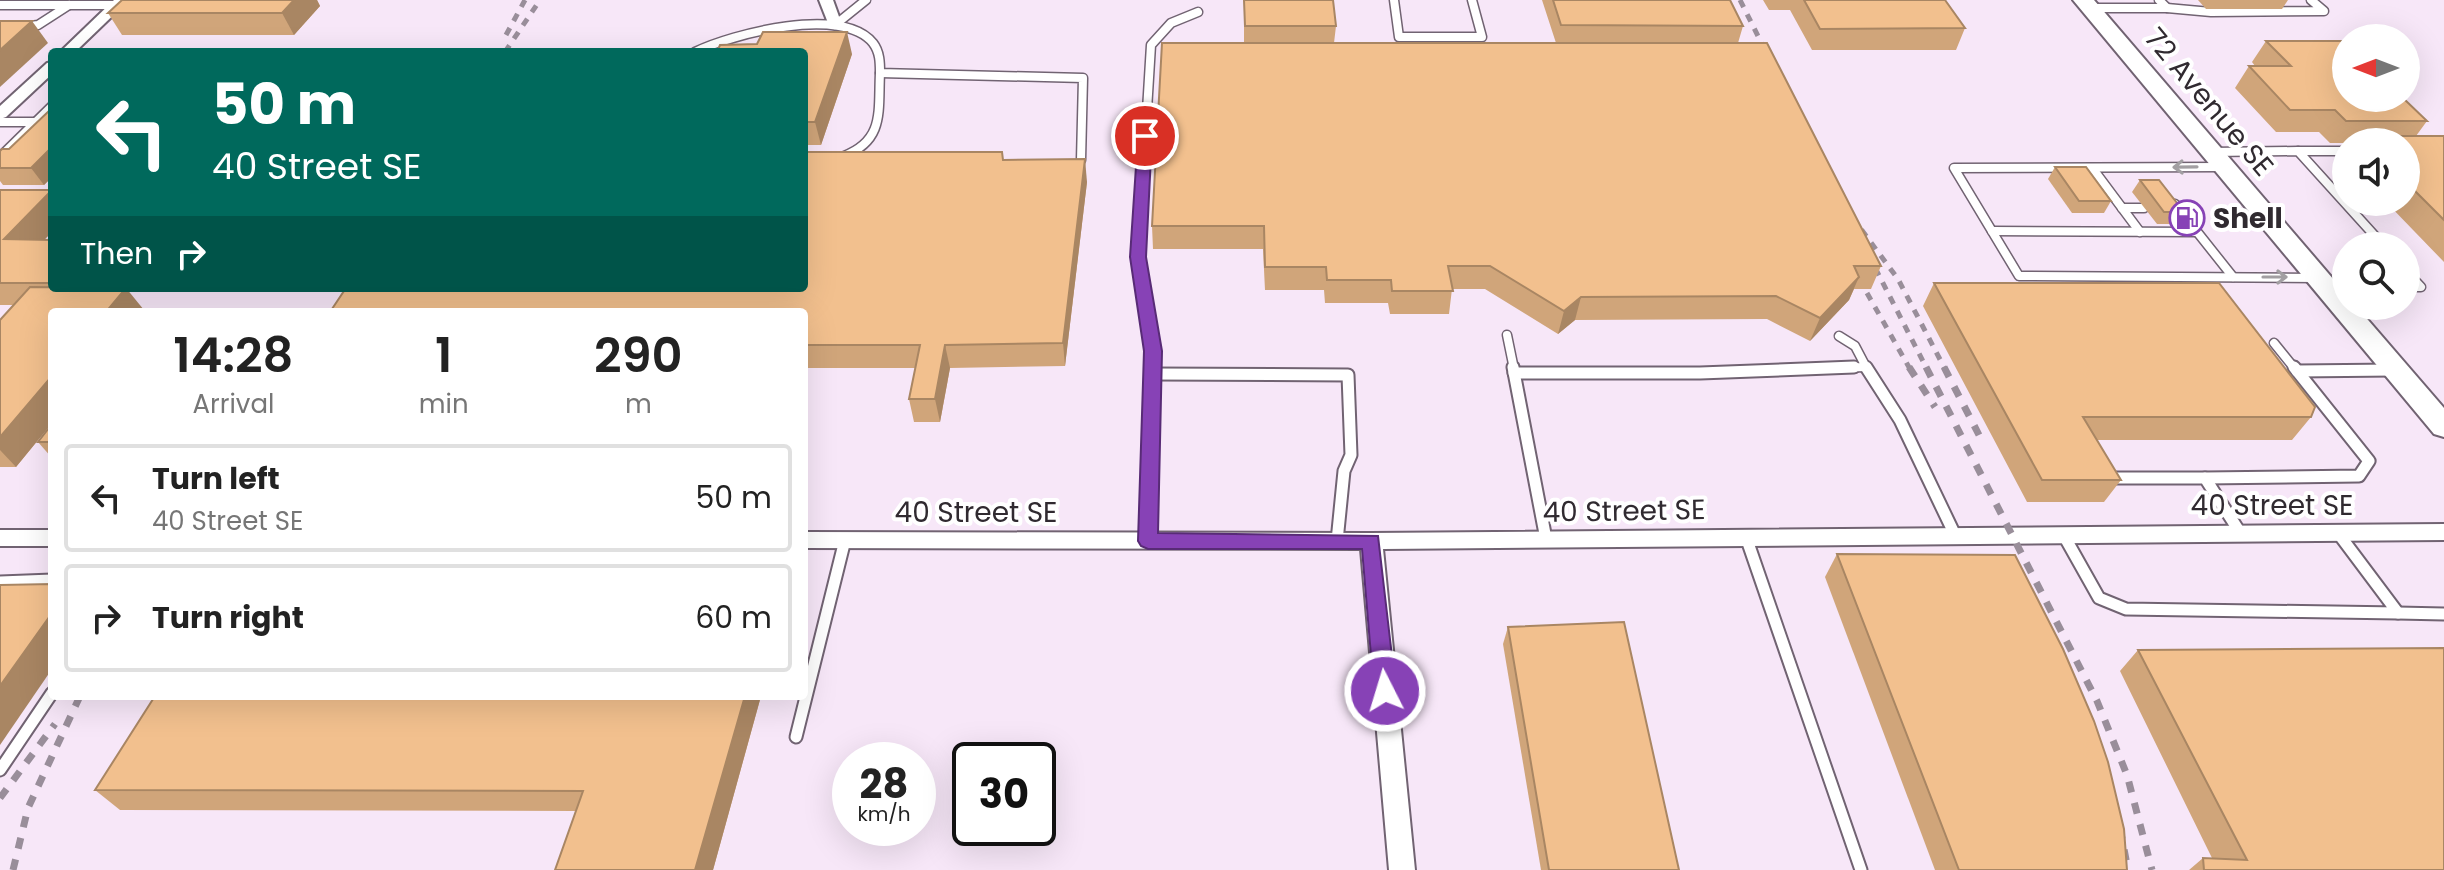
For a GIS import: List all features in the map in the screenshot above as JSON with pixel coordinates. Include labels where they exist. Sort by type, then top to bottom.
[{"type":"street","points":[[826,0],[835,25]]},
{"type":"street","points":[[71,48],[120,2]]},
{"type":"street","name":"72 Avenue SE","points":[[2087,4],[2218,159],[2330,284],[2444,427]]},
{"type":"street","points":[[0,114],[48,71]]},
{"type":"street","name":"40 Street SE","points":[[808,540],[1371,541],[2444,532]]},
{"type":"street","points":[[0,538],[48,538]]},
{"type":"street","points":[[1371,541],[1402,870]]},
{"type":"lane","points":[[835,25],[866,0]]},
{"type":"lane","points":[[1394,0],[1399,37],[1482,37],[1472,0]]},
{"type":"lane","points":[[2159,0],[2167,8]]},
{"type":"lane","points":[[2087,4],[2211,12],[2324,11],[2311,0]]},
{"type":"lane","points":[[0,5],[120,2]]},
{"type":"lane","points":[[0,30],[24,30],[45,25],[69,5]]},
{"type":"lane","points":[[1148,541],[1153,351],[1138,257],[1151,45],[1171,23],[1198,12]]},
{"type":"lane","points":[[706,48],[737,36],[835,25],[867,38],[875,45],[880,56],[876,134],[871,144],[860,152],[829,157]]},
{"type":"lane","points":[[880,73],[1083,78],[1081,160]]},
{"type":"lane","points":[[0,157],[48,110]]},
{"type":"lane","points":[[0,122],[35,122]]},
{"type":"lane","points":[[2298,151],[2371,232]]},
{"type":"lane","points":[[2330,284],[2233,277],[2019,276],[1954,168],[2146,168],[2298,151],[2332,151]]},
{"type":"lane","points":[[2146,168],[2154,178]]},
{"type":"lane","points":[[2093,169],[2140,232]]},
{"type":"lane","points":[[2170,197],[2233,277]]},
{"type":"lane","points":[[2164,207],[2177,207]]},
{"type":"lane","points":[[2122,208],[2144,208]]},
{"type":"lane","points":[[1992,231],[2197,232]]},
{"type":"lane","points":[[1507,335],[1546,539]]},
{"type":"lane","points":[[1839,336],[1855,346],[1900,420],[1955,535]]},
{"type":"lane","points":[[2108,478],[2359,476],[2369,461],[2274,343]]},
{"type":"lane","points":[[1514,373],[1700,373],[1866,367]]},
{"type":"lane","points":[[2297,371],[2396,370]]},
{"type":"lane","points":[[1153,374],[1348,375],[1351,455],[1344,471],[1337,541]]},
{"type":"lane","points":[[2205,478],[2241,534]]},
{"type":"lane","points":[[2338,533],[2398,613]]},
{"type":"lane","points":[[2063,534],[2099,598],[2126,609],[2444,614]]},
{"type":"lane","points":[[1746,537],[1861,870]]},
{"type":"lane","points":[[808,689],[845,540]]},
{"type":"lane","points":[[0,582],[48,580]]},
{"type":"lane","points":[[0,770],[48,699]]},
{"type":"lane","points":[[796,737],[805,700]]},
{"type":"building","points":[[122,0],[294,0],[282,13],[108,13]]},
{"type":"building","points":[[1244,0],[1333,0],[1336,26],[1245,26]]},
{"type":"building","points":[[1553,0],[1730,0],[1743,26],[1561,25]]},
{"type":"building","points":[[1804,0],[1945,0],[1965,28],[1820,29]]},
{"type":"building","points":[[0,21],[32,21],[0,50]]},
{"type":"building","points":[[763,32],[847,32],[815,122],[808,122],[808,48],[719,48],[720,45],[757,44]]},
{"type":"building","points":[[2266,41],[2332,41],[2332,110],[2290,110],[2249,66],[2291,66]]},
{"type":"building","points":[[1162,43],[1767,43],[1881,266],[1854,266],[1859,277],[1820,318],[1776,296],[1581,297],[1564,311],[1490,266],[1448,266],[1453,291],[1392,291],[1391,280],[1327,280],[1326,267],[1265,267],[1264,226],[1152,226]]},
{"type":"building","points":[[48,112],[48,151],[31,168],[0,168],[0,151],[9,149]]},
{"type":"building","points":[[2337,112],[2418,112],[2427,121],[2346,121]]},
{"type":"building","points":[[2420,136],[2444,136],[2444,220],[2420,196]]},
{"type":"building","points":[[808,152],[1002,152],[1003,160],[1085,159],[1063,343],[945,345],[935,399],[909,399],[920,345],[808,345],[808,308],[333,308],[343,292],[808,292]]},
{"type":"building","points":[[2055,167],[2086,167],[2111,201],[2079,201]]},
{"type":"building","points":[[2140,180],[2159,180],[2184,212],[2164,212]]},
{"type":"building","points":[[0,190],[48,190],[48,194],[4,239],[48,240],[48,283],[0,283]]},
{"type":"building","points":[[1934,283],[2219,283],[2315,407],[2311,417],[2083,417],[2121,480],[2042,480]]},
{"type":"building","points":[[30,287],[48,287],[48,292],[123,292],[109,308],[48,308],[48,381],[0,437],[0,320]]},
{"type":"building","points":[[48,429],[48,442],[38,442]]},
{"type":"building","points":[[1837,554],[2015,555],[2063,649],[2094,721],[2108,762],[2124,829],[2127,870],[1959,870]]},
{"type":"building","points":[[48,584],[48,619],[0,686],[0,585]]},
{"type":"building","points":[[1624,622],[1679,870],[1549,870],[1508,627]]},
{"type":"building","points":[[2444,648],[2444,870],[2204,870],[2203,858],[2247,860],[2138,650]]},
{"type":"building","points":[[152,700],[744,700],[695,870],[555,870],[583,791],[95,790]]},
{"type":"railway","points":[[506,35],[525,0]]},
{"type":"railway","points":[[508,48],[540,0]]},
{"type":"railway","points":[[1740,0],[1771,62]]},
{"type":"railway","points":[[1852,217],[1898,279],[1945,369]]},
{"type":"railway","points":[[1868,254],[1927,369]]},
{"type":"railway","points":[[1867,293],[1910,369]]},
{"type":"railway","points":[[1909,367],[1935,407]]},
{"type":"railway","points":[[1926,367],[2097,701],[2127,775],[2152,870]]},
{"type":"railway","points":[[1944,367],[1979,435]]},
{"type":"railway","points":[[13,870],[28,808],[78,700]]},
{"type":"railway","points":[[0,798],[55,724]]},
{"type":"railway","points":[[2120,828],[2128,870]]},
{"type":"place","name":"Shell","points":[[2187,218]]},
{"type":"route","points":[[1145,136],[1138,257],[1153,351],[1148,541],[1371,541],[1385,691]]}]
